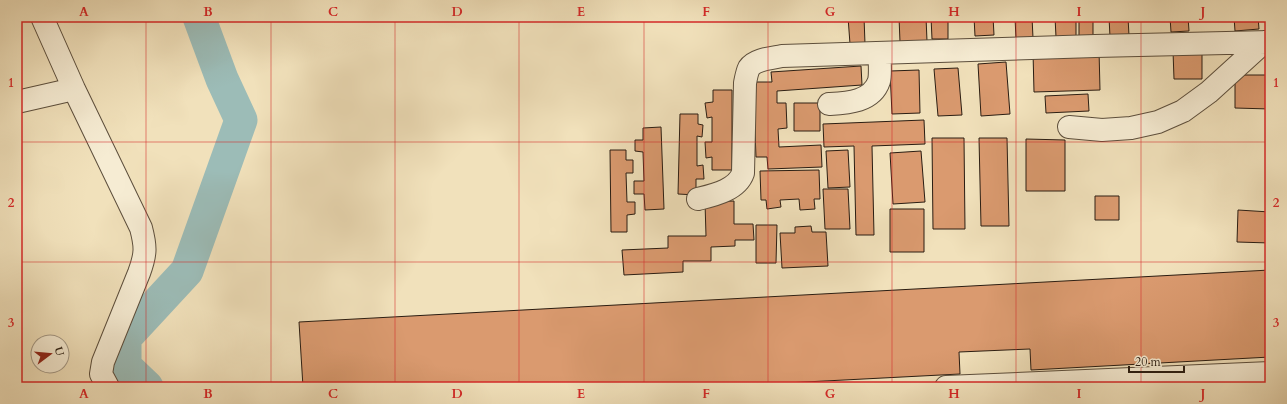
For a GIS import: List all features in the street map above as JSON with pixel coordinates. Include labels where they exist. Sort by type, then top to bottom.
[{"type":"street","points":[[42,17],[74,89],[141,228],[145,245],[144,259],[139,273],[102,362],[102,374],[108,387]]},
{"type":"street","points":[[698,199],[712,196],[726,190],[736,185],[740,180],[742,173],[745,83],[747,73],[752,65],[764,60],[782,56],[1267,42]]},
{"type":"street","points":[[1069,127],[1102,130],[1131,128],[1158,122],[1184,111],[1209,92],[1267,42]]},
{"type":"street","points":[[828,104],[862,99],[873,92],[879,80],[880,53]]},
{"type":"street","points":[[17,102],[74,89]]},
{"type":"street","points":[[946,387],[1270,373]]},
{"type":"building","points":[[848,17],[864,17],[865,44],[850,44]]},
{"type":"building","points":[[899,17],[926,17],[927,41],[900,42]]},
{"type":"building","points":[[931,17],[948,17],[948,39],[932,39]]},
{"type":"building","points":[[974,17],[993,17],[994,35],[975,36]]},
{"type":"building","points":[[1015,17],[1032,17],[1033,38],[1016,39]]},
{"type":"building","points":[[1055,17],[1076,17],[1076,36],[1056,37]]},
{"type":"building","points":[[1079,17],[1093,17],[1093,40],[1079,40]]},
{"type":"building","points":[[1109,17],[1128,17],[1129,36],[1110,37]]},
{"type":"building","points":[[1170,17],[1188,17],[1189,31],[1171,32]]},
{"type":"building","points":[[1234,17],[1258,17],[1259,29],[1235,31]]},
{"type":"building","points":[[1099,50],[1100,90],[1034,92],[1033,52]]},
{"type":"building","points":[[1202,50],[1202,79],[1174,79],[1173,51]]},
{"type":"building","points":[[1006,62],[1010,114],[981,116],[978,64]]},
{"type":"building","points":[[861,66],[862,85],[777,91],[777,103],[786,103],[787,128],[778,129],[779,147],[821,145],[822,167],[768,169],[767,157],[756,157],[753,82],[772,82],[771,72]]},
{"type":"building","points":[[958,68],[962,115],[938,116],[934,69]]},
{"type":"building","points":[[919,70],[920,113],[892,114],[890,71]]},
{"type":"building","points":[[1235,75],[1270,75],[1270,109],[1235,108]]},
{"type":"building","points":[[713,90],[732,90],[732,170],[712,170],[712,157],[706,158],[705,142],[712,142],[712,117],[707,118],[705,103],[713,102]]},
{"type":"building","points":[[1088,94],[1089,111],[1046,113],[1045,96]]},
{"type":"building","points":[[794,103],[820,103],[820,131],[794,131]]},
{"type":"building","points":[[680,114],[698,114],[698,124],[703,125],[702,137],[697,136],[697,166],[703,165],[704,179],[696,179],[696,195],[678,194]]},
{"type":"building","points":[[924,120],[925,144],[872,146],[874,235],[856,235],[854,146],[824,147],[823,124]]},
{"type":"building","points":[[661,127],[664,209],[645,210],[644,194],[634,194],[634,181],[644,181],[643,152],[635,151],[635,140],[643,140],[643,128]]},
{"type":"building","points":[[932,138],[964,138],[965,229],[933,229]]},
{"type":"building","points":[[979,138],[1007,138],[1009,226],[981,226]]},
{"type":"building","points":[[1026,139],[1065,140],[1065,191],[1026,191]]},
{"type":"building","points":[[610,150],[626,150],[626,160],[633,160],[633,173],[626,173],[627,202],[635,202],[635,214],[627,215],[627,232],[611,232]]},
{"type":"building","points":[[848,150],[850,187],[828,188],[826,151]]},
{"type":"building","points":[[921,151],[925,202],[893,204],[890,153]]},
{"type":"building","points":[[819,170],[820,199],[814,199],[815,209],[800,210],[799,199],[780,200],[781,207],[767,209],[766,200],[761,200],[760,171]]},
{"type":"building","points":[[823,189],[848,189],[850,229],[825,229]]},
{"type":"building","points":[[1095,196],[1119,196],[1119,220],[1095,220]]},
{"type":"building","points":[[734,201],[734,224],[753,224],[754,240],[735,240],[735,246],[711,247],[711,261],[683,261],[683,272],[624,275],[622,250],[668,248],[668,236],[706,236],[705,202]]},
{"type":"building","points":[[890,209],[924,209],[924,252],[890,252]]},
{"type":"building","points":[[1238,210],[1270,212],[1270,243],[1237,242]]},
{"type":"building","points":[[756,225],[777,225],[776,263],[756,263]]},
{"type":"building","points":[[811,226],[812,232],[826,232],[828,266],[782,268],[780,233],[795,233],[795,227]]},
{"type":"building","points":[[1270,270],[1270,357],[1031,370],[1030,349],[959,352],[960,374],[709,387],[303,387],[299,322]]},
{"type":"waterway","points":[[147,387],[125,366],[125,338],[187,271],[241,120],[222,79],[199,17]]}]
